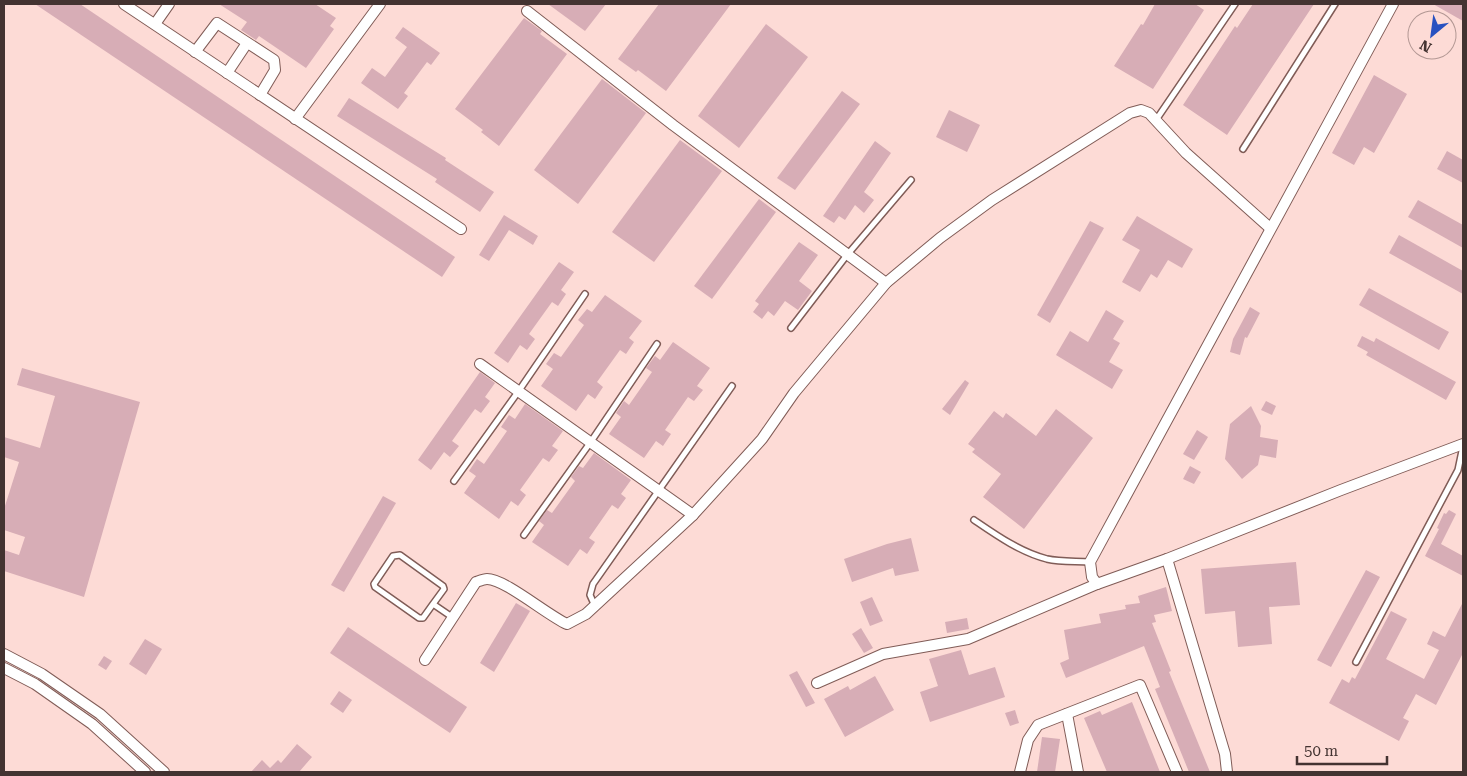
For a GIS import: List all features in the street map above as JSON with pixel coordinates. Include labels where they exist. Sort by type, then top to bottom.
[{"type":"street","points":[[124,4],[461,229]]},
{"type":"street","points":[[155,24],[169,4]]},
{"type":"street","points":[[296,119],[380,4]]},
{"type":"street","points":[[1097,584],[1092,577],[1090,562],[1393,4]]},
{"type":"street","points":[[528,11],[673,125],[886,283]]},
{"type":"street","points":[[195,52],[217,23],[247,42],[274,60],[275,70],[260,95]]},
{"type":"street","points":[[227,73],[247,42]]},
{"type":"street","points":[[426,660],[476,582],[488,579],[503,584],[554,618],[568,624],[586,614],[694,515],[762,439],[794,393],[886,283],[940,238],[992,200],[1130,113],[1141,110],[1150,113],[1186,153],[1270,228]]},
{"type":"street","points":[[480,364],[694,515]]},
{"type":"street","points":[[817,683],[883,654],[968,639],[1097,584],[1463,445]]},
{"type":"street","points":[[1167,559],[1224,754],[1227,772]]},
{"type":"street","points":[[4,654],[42,674],[100,714],[164,772]]},
{"type":"street","points":[[4,668],[35,684],[92,724],[145,772]]},
{"type":"street","points":[[1020,772],[1028,740],[1038,725],[1140,685],[1177,772]]},
{"type":"street","points":[[1067,714],[1078,772]]},
{"type":"lane","points":[[1156,120],[1236,4]]},
{"type":"lane","points":[[1243,148],[1335,4]]},
{"type":"lane","points":[[791,328],[847,255],[910,180]]},
{"type":"lane","points":[[454,481],[585,294]]},
{"type":"lane","points":[[524,535],[590,443],[657,344]]},
{"type":"lane","points":[[595,606],[590,595],[593,584],[732,386]]},
{"type":"lane","points":[[1356,662],[1458,470],[1463,445]]},
{"type":"lane","points":[[974,520],[1019,548],[1047,559],[1090,562]]},
{"type":"lane","points":[[400,555],[444,587],[433,604],[423,618],[419,618],[375,587],[374,584],[377,578],[393,556],[400,555]]},
{"type":"lane","points":[[433,604],[452,617]]},
{"type":"building","points":[[35,4],[80,4],[455,257],[442,277]]},
{"type":"building","points":[[219,4],[315,4],[336,18],[330,26],[334,29],[306,68],[259,36],[256,40],[241,30],[247,22]]},
{"type":"building","points":[[548,4],[606,4],[585,31]]},
{"type":"building","points":[[659,4],[731,4],[666,91],[638,70],[636,72],[618,59]]},
{"type":"building","points":[[1155,4],[1195,4],[1204,10],[1153,89],[1114,66],[1141,24],[1143,25]]},
{"type":"building","points":[[1253,4],[1314,4],[1227,135],[1183,105],[1235,26],[1237,28]]},
{"type":"building","points":[[1433,4],[1463,4],[1463,21],[1457,18],[1457,10],[1444,10]]},
{"type":"building","points":[[524,18],[542,31],[540,34],[567,54],[499,146],[481,132],[483,130],[455,109]]},
{"type":"building","points":[[766,24],[808,57],[739,148],[698,116]]},
{"type":"building","points":[[403,27],[440,53],[431,65],[427,62],[404,93],[408,96],[398,109],[361,83],[372,68],[385,77],[407,47],[395,38]]},
{"type":"building","points":[[1374,75],[1407,94],[1374,153],[1364,147],[1354,165],[1332,153]]},
{"type":"building","points":[[602,79],[646,113],[578,204],[534,170]]},
{"type":"building","points":[[842,91],[860,104],[795,190],[777,178]]},
{"type":"building","points":[[349,98],[446,158],[445,160],[494,192],[480,212],[435,182],[437,179],[337,116]]},
{"type":"building","points":[[949,110],[980,125],[967,152],[936,137]]},
{"type":"building","points":[[680,140],[722,171],[654,262],[612,232]]},
{"type":"building","points":[[875,141],[891,153],[864,192],[874,200],[864,213],[855,205],[845,220],[839,216],[834,223],[823,216]]},
{"type":"building","points":[[1447,151],[1463,160],[1463,183],[1437,169]]},
{"type":"building","points":[[759,199],[776,212],[712,299],[694,286]]},
{"type":"building","points":[[1418,200],[1463,225],[1463,248],[1408,217]]},
{"type":"building","points":[[504,215],[538,236],[533,245],[509,230],[489,261],[479,255]]},
{"type":"building","points":[[1137,216],[1193,249],[1182,268],[1168,260],[1157,278],[1151,274],[1140,292],[1122,282],[1140,250],[1122,240]]},
{"type":"building","points":[[1090,221],[1104,228],[1050,323],[1037,315]]},
{"type":"building","points":[[1399,235],[1463,271],[1463,294],[1389,253]]},
{"type":"building","points":[[799,242],[818,255],[799,281],[812,291],[798,310],[785,301],[774,316],[768,311],[762,319],[753,312],[759,304],[755,301]]},
{"type":"building","points":[[559,262],[574,272],[561,290],[566,294],[558,306],[552,302],[529,334],[535,339],[527,350],[520,345],[508,363],[494,353]]},
{"type":"building","points":[[1369,288],[1449,332],[1439,350],[1359,305]]},
{"type":"building","points":[[605,295],[642,321],[629,338],[634,342],[626,354],[620,350],[597,382],[603,387],[595,399],[588,394],[576,411],[541,386],[553,369],[546,364],[554,353],[561,357],[584,325],[578,320],[587,309],[592,312]]},
{"type":"building","points":[[1250,307],[1260,313],[1247,338],[1245,337],[1240,355],[1230,352],[1233,339]]},
{"type":"building","points":[[1106,310],[1124,321],[1113,339],[1120,343],[1109,362],[1123,370],[1112,389],[1056,355],[1070,331],[1088,342]]},
{"type":"building","points":[[1362,336],[1374,342],[1376,338],[1456,382],[1446,400],[1366,355],[1368,352],[1357,346]]},
{"type":"building","points":[[673,342],[710,368],[697,386],[703,390],[694,401],[688,397],[665,430],[671,434],[663,446],[656,441],[644,458],[609,434],[621,417],[616,413],[624,401],[629,405],[652,372],[646,368],[655,356],[660,360]]},
{"type":"building","points":[[22,368],[140,402],[84,597],[4,571],[4,550],[19,555],[25,537],[4,530],[4,509],[19,462],[4,457],[4,437],[40,448],[55,396],[17,385]]},
{"type":"building","points":[[480,372],[495,383],[485,397],[490,401],[481,413],[475,409],[452,441],[459,446],[450,457],[444,452],[431,470],[418,460]]},
{"type":"building","points":[[965,380],[969,383],[950,415],[942,409]]},
{"type":"building","points":[[1266,401],[1276,406],[1272,415],[1261,410]]},
{"type":"building","points":[[525,404],[563,431],[552,446],[558,450],[549,462],[543,458],[520,490],[526,495],[518,506],[511,501],[499,519],[464,493],[476,476],[469,471],[477,459],[484,464],[507,431],[501,427],[509,415],[515,419]]},
{"type":"building","points":[[1251,406],[1261,426],[1260,437],[1278,440],[1276,458],[1260,455],[1258,465],[1242,479],[1225,459],[1230,424]]},
{"type":"building","points":[[1056,409],[1093,438],[1024,529],[983,497],[1001,474],[972,452],[975,449],[968,444],[994,411],[1003,418],[1006,413],[1036,436]]},
{"type":"building","points":[[1197,430],[1208,437],[1194,460],[1183,454]]},
{"type":"building","points":[[594,453],[631,480],[621,494],[626,498],[618,509],[612,505],[589,538],[595,542],[587,554],[580,549],[568,566],[532,542],[544,525],[539,521],[547,510],[552,513],[575,481],[571,477],[579,466],[583,468]]},
{"type":"building","points":[[1190,466],[1201,472],[1194,484],[1183,479]]},
{"type":"building","points":[[383,496],[396,503],[344,592],[331,585]]},
{"type":"building","points":[[1449,510],[1456,514],[1441,544],[1463,556],[1463,576],[1425,556],[1439,529],[1437,528],[1444,513],[1446,514]]},
{"type":"building","points":[[911,538],[919,571],[895,576],[893,568],[852,582],[844,559]]},
{"type":"building","points":[[1296,562],[1300,605],[1269,607],[1272,644],[1238,647],[1235,611],[1205,614],[1201,569]]},
{"type":"building","points":[[1366,570],[1380,577],[1331,667],[1317,660]]},
{"type":"building","points":[[1166,587],[1172,611],[1154,615],[1156,622],[1152,623],[1171,671],[1169,672],[1210,772],[1189,772],[1155,689],[1160,687],[1144,646],[1066,678],[1060,663],[1069,659],[1064,630],[1101,623],[1099,614],[1126,609],[1125,605],[1140,603],[1138,596]]},
{"type":"building","points":[[872,597],[883,621],[870,626],[860,602]]},
{"type":"building","points":[[1463,602],[1463,653],[1436,705],[1416,694],[1403,718],[1409,721],[1399,741],[1329,703],[1342,679],[1349,683],[1352,677],[1355,679],[1391,611],[1407,619],[1386,659],[1424,679],[1439,650],[1427,644],[1433,631],[1445,637]]},
{"type":"building","points":[[516,603],[530,611],[494,672],[480,663]]},
{"type":"building","points":[[967,618],[969,629],[947,633],[945,622]]},
{"type":"building","points":[[348,627],[467,707],[450,733],[330,653]]},
{"type":"building","points":[[861,628],[873,648],[864,653],[852,634]]},
{"type":"building","points":[[145,639],[162,649],[146,675],[129,664]]},
{"type":"building","points":[[961,650],[969,675],[995,667],[1005,697],[930,722],[920,692],[938,686],[929,659]]},
{"type":"building","points":[[104,656],[112,661],[106,670],[98,665]]},
{"type":"building","points":[[797,671],[815,703],[806,707],[789,675]]},
{"type":"building","points":[[875,676],[894,710],[845,737],[824,699],[848,686],[850,690]]},
{"type":"building","points":[[339,691],[352,700],[343,713],[330,704]]},
{"type":"building","points":[[1132,702],[1160,772],[1107,772],[1084,718],[1100,711],[1102,715]]},
{"type":"building","points":[[1015,710],[1019,723],[1010,726],[1005,713]]},
{"type":"building","points":[[1042,737],[1060,739],[1055,772],[1037,772]]},
{"type":"building","points":[[297,744],[312,757],[299,772],[251,772],[262,760],[270,768],[278,760],[281,763]]}]
